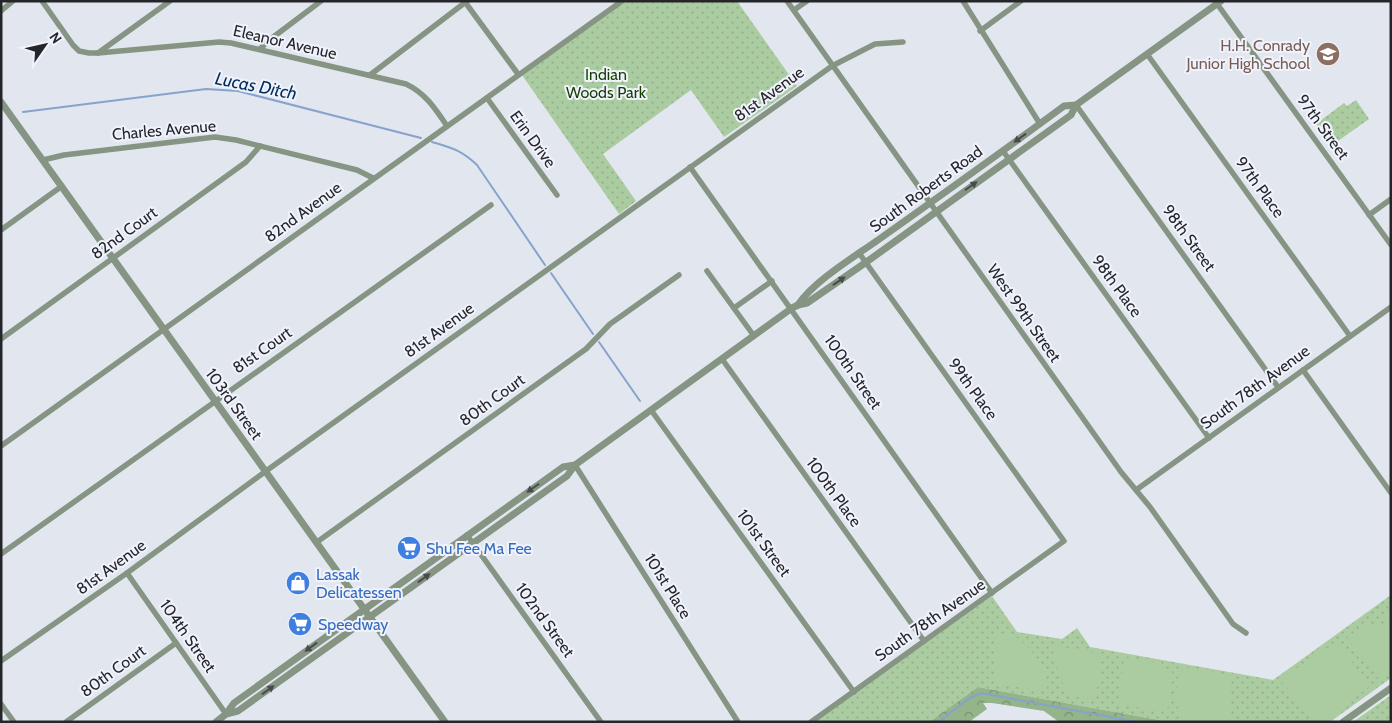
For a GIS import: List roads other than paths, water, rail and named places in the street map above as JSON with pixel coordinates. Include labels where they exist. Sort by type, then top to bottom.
[{"type":"street","points":[[1,11],[13,1]]},
{"type":"street","name":"Eleanor Avenue","points":[[42,1],[72,45],[79,51],[98,53],[219,42],[260,49],[406,84],[417,89],[428,99],[447,126]]},
{"type":"street","points":[[98,53],[170,1]]},
{"type":"street","points":[[260,49],[322,1]]},
{"type":"street","name":"82nd Avenue","points":[[1,446],[622,1]]},
{"type":"street","name":"West 99th Street","points":[[787,1],[1121,472],[1150,507],[1233,624],[1246,633]]},
{"type":"street","points":[[794,10],[807,1]]},
{"type":"street","points":[[962,1],[1040,124]]},
{"type":"street","points":[[980,31],[1021,1]]},
{"type":"street","points":[[370,75],[466,2],[518,74]]},
{"type":"street","name":"South Roberts Road","points":[[795,306],[807,303],[865,263],[1071,115],[1076,105],[1218,2]]},
{"type":"street","name":"97th Street","points":[[1218,2],[1391,245]]},
{"type":"street","name":"81st Avenue","points":[[1,661],[127,573],[266,471],[832,66],[876,44],[903,42]]},
{"type":"street","name":"97th Place","points":[[1147,54],[1350,336]]},
{"type":"street","name":"Erin Drive","points":[[487,98],[557,196]]},
{"type":"street","name":"103rd Street","points":[[1,102],[445,722]]},
{"type":"street","name":"South Roberts Road","points":[[226,714],[238,711],[567,476],[575,465],[795,306],[804,296],[930,202],[1064,106],[1076,105]]},
{"type":"street","name":"98th Street","points":[[1076,105],[1278,387]]},
{"type":"street","name":"Charles Avenue","points":[[43,160],[64,155],[204,137],[225,138],[357,170],[373,178]]},
{"type":"street","name":"82nd Court","points":[[1,339],[246,162],[260,146]]},
{"type":"street","name":"98th Place","points":[[1003,151],[1209,438]]},
{"type":"street","name":"100th Street","points":[[690,167],[772,281],[795,306],[992,593]]},
{"type":"street","points":[[1,230],[62,186]]},
{"type":"street","points":[[1369,214],[1391,199]]},
{"type":"street","name":"81st Court","points":[[1,554],[491,205]]},
{"type":"street","name":"99th Place","points":[[859,254],[1064,541]]},
{"type":"street","points":[[708,271],[754,336]]},
{"type":"street","name":"80th Court","points":[[317,542],[586,349],[610,324],[679,275]]},
{"type":"street","points":[[734,308],[772,281]]},
{"type":"street","name":"South 78th Avenue","points":[[1136,490],[1391,307]]},
{"type":"street","name":"100th Place","points":[[722,360],[924,641]]},
{"type":"street","points":[[1303,370],[1391,493]]},
{"type":"street","name":"101st Street","points":[[651,410],[854,692]]},
{"type":"street","name":"South Roberts Road","points":[[216,722],[226,714],[234,703],[364,608],[563,467],[575,465]]},
{"type":"street","name":"101st Place","points":[[575,465],[738,722]]},
{"type":"street","name":"102nd Street","points":[[467,535],[601,722]]},
{"type":"street","name":"South 78th Avenue","points":[[810,722],[1064,541]]},
{"type":"street","name":"104th Street","points":[[127,573],[226,714]]},
{"type":"street","name":"80th Court","points":[[66,722],[176,643]]},
{"type":"street","points":[[1343,722],[1391,688]]},
{"type":"street","points":[[1,704],[14,722]]},
{"type":"waterway","name":"Lucas Ditch","points":[[23,112],[206,89],[238,91],[421,138]]},
{"type":"waterway","name":"Lucas Ditch","points":[[432,142],[456,150],[477,165],[545,265]]},
{"type":"waterway","name":"Lucas Ditch","points":[[551,273],[593,334]]},
{"type":"waterway","name":"Lucas Ditch","points":[[599,342],[640,401]]},
{"type":"waterway","points":[[939,722],[968,699],[981,693],[1137,722]]},
{"type":"place","name":"H.H. Conrady Junior High School","points":[[1328,54]]},
{"type":"place","name":"Shu Fee Ma Fee","points":[[409,548]]},
{"type":"place","name":"Lassak Delicatessen","points":[[298,583]]},
{"type":"place","name":"Speedway","points":[[300,624]]},
{"type":"park label","name":"Indian Woods Park","points":[[606,83]]}]
